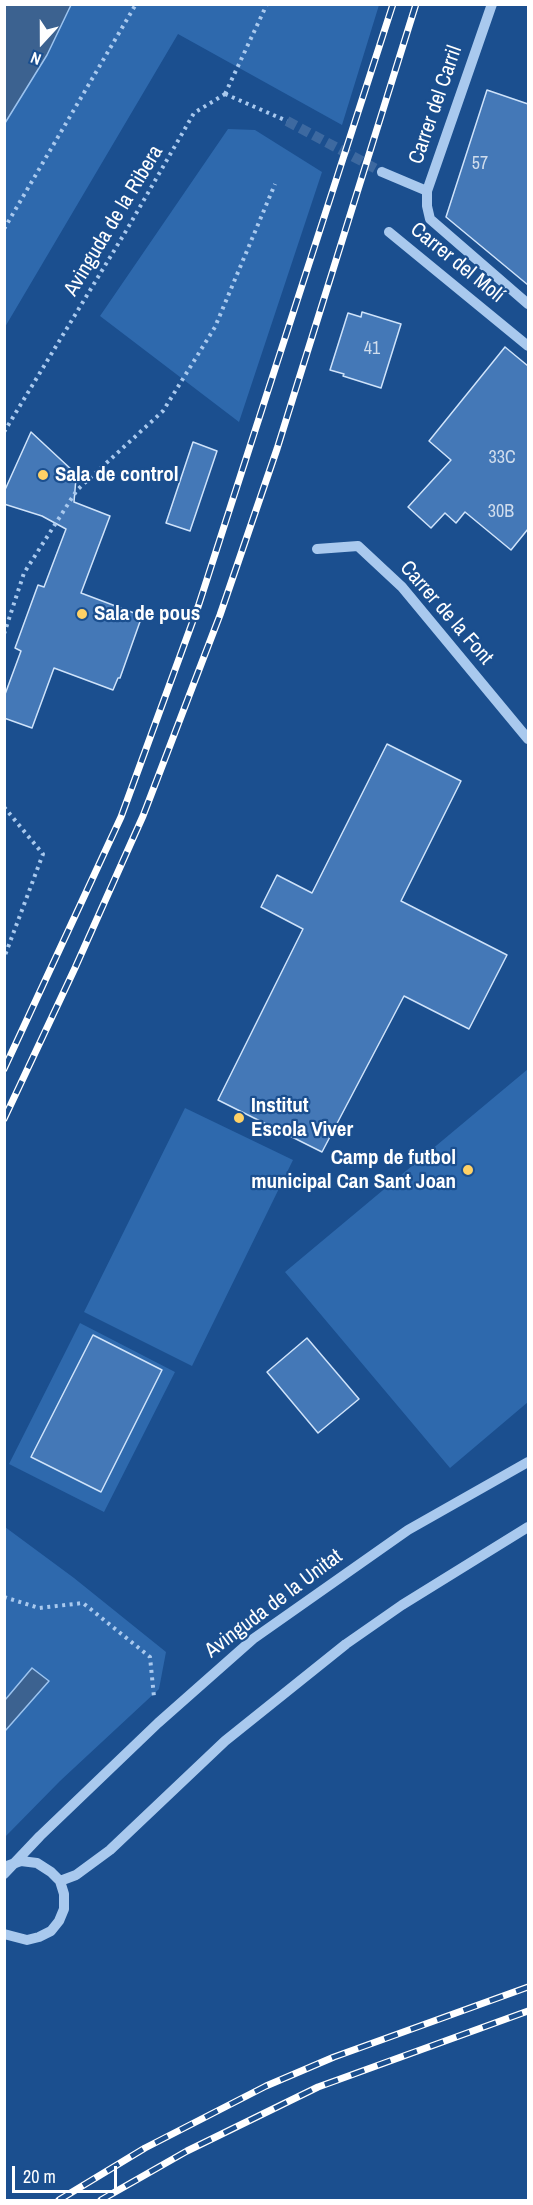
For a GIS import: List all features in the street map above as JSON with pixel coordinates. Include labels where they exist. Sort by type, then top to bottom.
[{"type":"street","name":"Carrer del Carril","points":[[430,219],[427,191],[492,4]]},
{"type":"street","name":"Carrer del Molí","points":[[382,172],[427,191]]},
{"type":"street","name":"Carrer del Molí","points":[[430,219],[528,304]]},
{"type":"street","name":"Carrer del Molí","points":[[389,232],[528,346]]},
{"type":"street","name":"Carrer de la Font","points":[[317,549],[358,546],[402,587],[528,739]]},
{"type":"street","name":"Avinguda de la Unitat","points":[[4,1874],[40,1836],[158,1723],[253,1639],[408,1530],[528,1462]]},
{"type":"street","points":[[60,1881],[76,1875],[96,1862],[225,1741],[311,1670],[402,1605],[528,1527]]},
{"type":"street","points":[[4,1856],[37,1863],[60,1881],[64,1894],[64,1909],[59,1921],[51,1931],[27,1940],[5,1935]]},
{"type":"street","points":[[4,1867],[21,1861]]},
{"type":"path","points":[[4,229],[136,4]]},
{"type":"path","points":[[267,4],[225,94],[286,121]]},
{"type":"path","name":"Avinguda de la Ribera","points":[[4,432],[126,231],[194,113],[225,94]]},
{"type":"path","points":[[4,634],[24,573],[77,490],[163,411],[215,327],[275,184]]},
{"type":"path","points":[[4,807],[43,854],[4,958]]},
{"type":"path","points":[[4,1597],[39,1608],[83,1603],[150,1657],[154,1697]]},
{"type":"shaded area","points":[[5,4],[71,5],[47,55],[5,123]]},
{"type":"shaded area","points":[[71,5],[379,5],[342,125],[178,34],[5,327],[5,123],[47,55]]},
{"type":"shaded area","points":[[228,129],[255,130],[322,172],[239,422],[100,316]]},
{"type":"shaded area","name":"Camp de futbol municipal Can Sant Joan","points":[[528,1069],[528,1402],[450,1468],[285,1272]]},
{"type":"shaded area","points":[[185,1108],[293,1160],[192,1366],[84,1312]]},
{"type":"shaded area","points":[[80,1323],[175,1372],[104,1512],[9,1464]]},
{"type":"shaded area","points":[[5,1527],[74,1578],[166,1652],[159,1689],[60,1781],[5,1837]]},
{"type":"shaded area","points":[[32,1668],[49,1681],[5,1731],[5,1700]]},
{"type":"building","points":[[487,90],[528,104],[528,285],[446,217]]},
{"type":"building","points":[[362,312],[401,324],[381,388],[330,370],[348,313],[361,317]]},
{"type":"building","points":[[505,347],[528,366],[528,529],[511,550],[465,512],[456,523],[445,513],[431,528],[408,507],[451,460],[429,441]]},
{"type":"building","name":"Sala de pous","points":[[31,432],[73,471],[76,478],[74,502],[110,516],[81,593],[142,616],[120,678],[113,690],[54,668],[32,728],[4,718],[4,697],[21,651],[15,648],[38,585],[44,587],[66,529],[42,516],[4,504],[4,492]]},
{"type":"building","points":[[193,442],[217,451],[190,531],[166,523]]},
{"type":"building","points":[[387,744],[461,781],[401,901],[507,955],[469,1029],[404,996],[322,1152],[218,1100],[303,929],[261,907],[277,875],[312,893]]},
{"type":"building","points":[[93,1335],[162,1370],[101,1492],[31,1457]]},
{"type":"building","points":[[307,1338],[359,1399],[318,1433],[267,1372]]},
{"type":"tunnel","points":[[287,121],[382,172]]},
{"type":"railway","points":[[4,1069],[121,817],[198,607],[393,4]]},
{"type":"railway","points":[[4,1119],[143,816],[220,615],[277,449],[416,4]]},
{"type":"railway","points":[[59,2200],[145,2148],[266,2086],[334,2057],[528,1987]]},
{"type":"railway","points":[[101,2200],[187,2151],[318,2087],[528,2011]]},
{"type":"place","name":"Sala de control","points":[[43,475]]},
{"type":"place","name":"Sala de pous","points":[[82,614]]},
{"type":"place","name":"Institut Escola Viver","points":[[239,1118]]},
{"type":"place","name":"Camp de futbol municipal Can Sant Joan","points":[[468,1170]]}]
